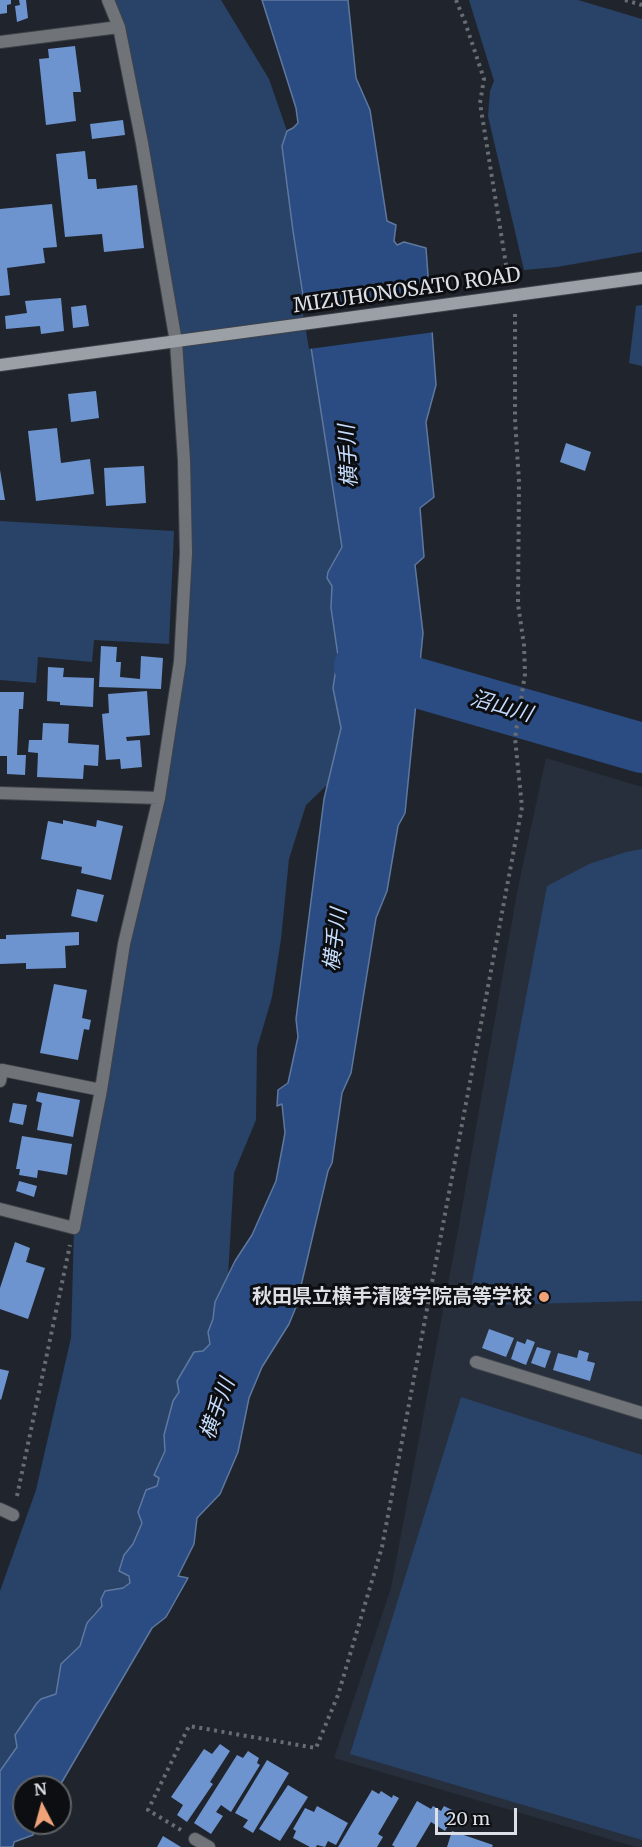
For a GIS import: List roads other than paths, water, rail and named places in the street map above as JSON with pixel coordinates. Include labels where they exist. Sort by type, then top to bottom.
[{"type":"street","points":[[0,1209],[74,1228],[101,1090],[124,944],[159,798],[180,662],[186,553],[184,460],[176,342],[142,143],[119,27],[108,0]]},
{"type":"street","points":[[0,42],[119,27]]},
{"type":"street","name":"MIZUHONOSATO ROAD","points":[[0,364],[201,339],[642,278]]},
{"type":"street","points":[[0,793],[159,798]]},
{"type":"street","points":[[0,1081],[2,1070],[101,1090]]},
{"type":"street","points":[[476,1362],[642,1413]]},
{"type":"street","points":[[0,1509],[13,1515]]},
{"type":"street","points":[[195,1839],[209,1847]]},
{"type":"water","name":"横手川","points":[[262,0],[348,0],[356,78],[370,110],[387,221],[396,225],[394,241],[397,245],[404,242],[426,248],[436,385],[426,422],[434,497],[420,508],[424,557],[415,565],[423,633],[405,813],[398,826],[387,891],[376,918],[351,1073],[342,1093],[332,1163],[328,1171],[296,1307],[289,1324],[262,1367],[249,1398],[238,1452],[220,1494],[197,1518],[194,1544],[178,1576],[188,1578],[166,1617],[152,1628],[66,1775],[12,1775],[12,1835],[33,1835],[14,1842],[13,1847],[0,1847],[0,1771],[17,1747],[15,1735],[37,1703],[41,1699],[56,1694],[61,1664],[80,1646],[87,1623],[102,1606],[101,1599],[105,1591],[123,1588],[130,1583],[129,1576],[119,1571],[124,1555],[133,1544],[142,1523],[138,1512],[146,1490],[157,1486],[159,1478],[154,1475],[165,1451],[164,1435],[173,1401],[179,1392],[177,1381],[194,1352],[203,1351],[210,1344],[208,1332],[213,1319],[215,1302],[235,1261],[252,1235],[276,1181],[285,1133],[282,1104],[277,1106],[278,1090],[288,1083],[298,1037],[296,1019],[324,799],[341,728],[333,688],[338,656],[331,608],[332,586],[327,578],[342,547],[282,146],[287,131],[298,123],[296,108]]},
{"type":"waterway","name":"沼山川","points":[[359,666],[642,748]]},
{"type":"place","name":"秋田県立横手清陵学院高等学校","points":[[544,1297]]}]
